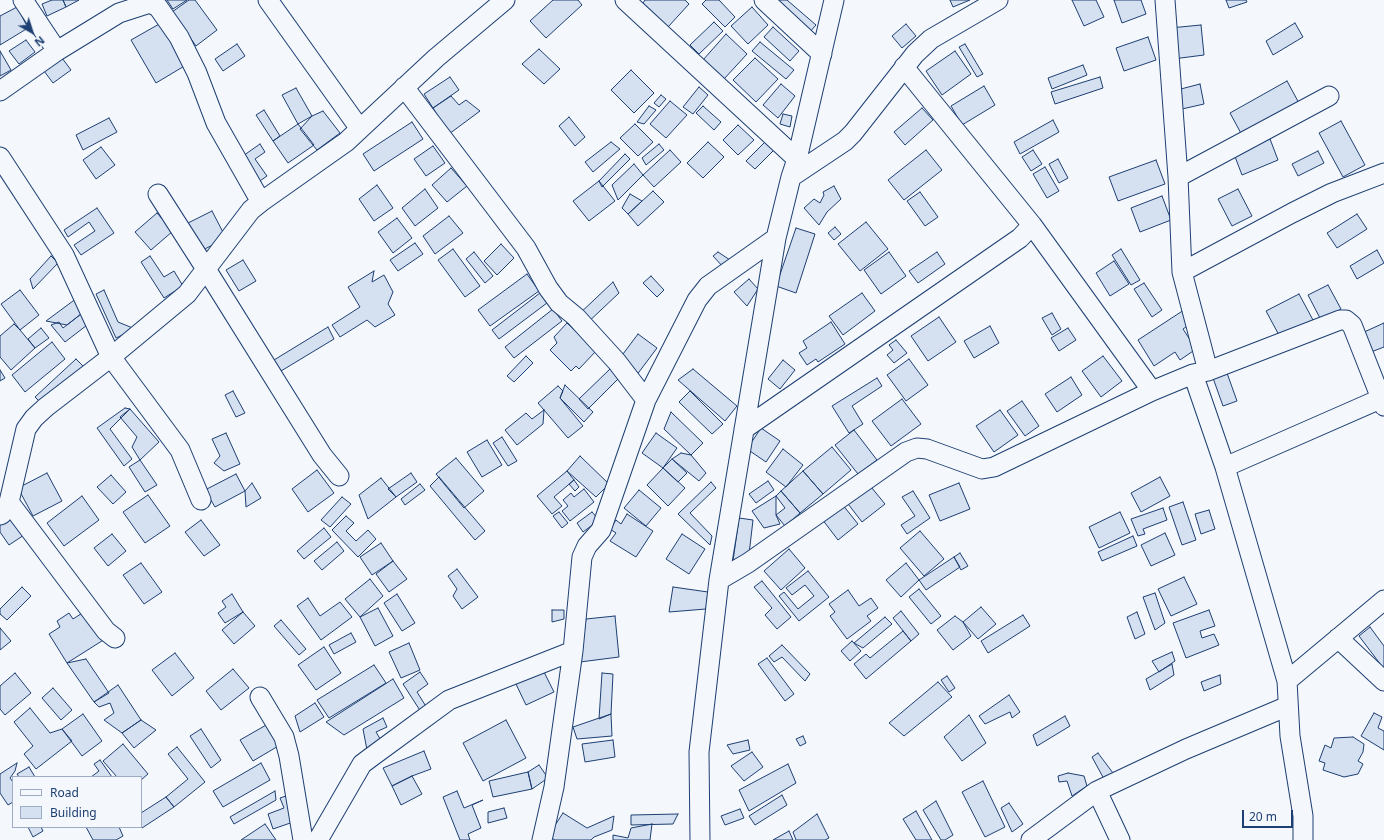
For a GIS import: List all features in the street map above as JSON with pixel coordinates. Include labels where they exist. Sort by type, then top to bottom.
[{"type":"street","points":[[23,0],[57,51]]},
{"type":"street","points":[[268,0],[360,129]]},
{"type":"street","points":[[115,638],[106,631],[5,496],[26,429],[34,418],[46,407],[111,357],[187,294],[251,210],[346,142],[436,58],[505,0]]},
{"type":"street","points":[[625,0],[797,159]]},
{"type":"street","points":[[764,0],[822,54]]},
{"type":"street","points":[[700,840],[699,752],[719,580],[776,238],[797,159],[834,0]]},
{"type":"street","points":[[791,177],[844,141],[853,133],[904,67],[931,39],[998,0]]},
{"type":"street","points":[[1165,0],[1178,177],[1182,272],[1201,373],[1225,467],[1287,681],[1290,736],[1303,816],[1303,840]]},
{"type":"street","points":[[0,91],[57,51],[119,13],[150,3],[158,7],[179,37],[198,73],[216,123],[261,202]]},
{"type":"street","points":[[904,67],[1032,225],[1152,391]]},
{"type":"street","points":[[404,87],[526,248],[548,288],[559,303],[576,317],[617,362],[646,400]]},
{"type":"street","points":[[1178,177],[1330,96]]},
{"type":"street","points":[[0,157],[64,255],[111,357],[180,450],[201,500]]},
{"type":"street","points":[[1182,272],[1332,193],[1384,173]]},
{"type":"street","points":[[158,194],[322,455],[339,476]]},
{"type":"street","points":[[744,429],[1020,238],[1032,225]]},
{"type":"street","points":[[542,840],[554,786],[573,651],[582,557],[587,546],[601,530],[646,400],[697,300],[708,286],[776,238]]},
{"type":"street","points":[[719,580],[748,563],[906,452],[917,448],[927,449],[982,469],[994,467],[1152,391],[1340,320],[1346,320],[1352,325],[1382,403],[1225,467]]},
{"type":"street","points":[[1287,681],[1384,600]]},
{"type":"street","points":[[1338,638],[1384,681]]},
{"type":"street","points":[[318,840],[362,764],[370,758],[449,700],[573,651]]},
{"type":"street","points":[[260,697],[284,737],[289,756],[303,840]]},
{"type":"street","points":[[1031,840],[1097,791],[1186,749],[1288,706]]},
{"type":"street","points":[[1097,791],[1120,840]]},
{"type":"building","points":[[52,0],[63,0],[66,7],[47,16],[42,4]]},
{"type":"building","points":[[63,0],[79,0],[66,7]]},
{"type":"building","points":[[167,0],[187,0],[173,9]]},
{"type":"building","points":[[189,0],[195,0],[217,30],[196,46],[172,12]]},
{"type":"building","points":[[553,0],[578,0],[582,5],[546,38],[530,21]]},
{"type":"building","points":[[645,0],[685,0],[689,4],[668,27],[643,3]]},
{"type":"building","points":[[706,0],[719,0],[735,17],[725,27],[702,4]]},
{"type":"building","points":[[777,0],[787,0],[816,25],[808,34]]},
{"type":"building","points":[[950,0],[970,0],[953,7]]},
{"type":"building","points":[[1072,0],[1096,0],[1104,17],[1084,26]]},
{"type":"building","points":[[1114,0],[1141,0],[1146,14],[1122,23]]},
{"type":"building","points":[[1226,0],[1246,0],[1247,2],[1229,8]]},
{"type":"building","points":[[17,7],[28,28],[0,45],[0,16]]},
{"type":"building","points":[[752,7],[768,25],[748,44],[731,26]]},
{"type":"building","points":[[714,22],[723,31],[699,54],[690,45]]},
{"type":"building","points":[[161,23],[186,65],[156,83],[131,40]]},
{"type":"building","points":[[1295,23],[1303,37],[1273,55],[1266,41]]},
{"type":"building","points":[[906,24],[916,36],[902,48],[892,36]]},
{"type":"building","points":[[1201,25],[1204,55],[1173,59],[1170,28]]},
{"type":"building","points":[[773,27],[799,51],[790,61],[764,37]]},
{"type":"building","points":[[726,34],[747,54],[724,79],[703,60]]},
{"type":"building","points":[[1148,37],[1156,60],[1124,71],[1116,48]]},
{"type":"building","points":[[26,40],[35,52],[19,64],[9,51]]},
{"type":"building","points":[[760,42],[794,70],[786,79],[752,51]]},
{"type":"building","points":[[237,44],[245,56],[223,71],[215,59]]},
{"type":"building","points":[[965,44],[983,74],[977,77],[959,47]]},
{"type":"building","points":[[539,49],[560,69],[544,84],[522,64]]},
{"type":"building","points":[[0,51],[11,70],[0,76]]},
{"type":"building","points":[[955,51],[971,74],[942,95],[926,71]]},
{"type":"building","points":[[59,54],[71,70],[53,83],[41,67]]},
{"type":"building","points":[[755,58],[778,79],[756,102],[733,80]]},
{"type":"building","points":[[1083,65],[1087,75],[1052,89],[1048,78]]},
{"type":"building","points":[[631,70],[654,93],[634,113],[611,90]]},
{"type":"building","points":[[450,77],[459,90],[433,108],[424,94]]},
{"type":"building","points":[[1100,77],[1103,88],[1055,104],[1051,92]]},
{"type":"building","points":[[1287,81],[1300,105],[1243,137],[1230,113]]},
{"type":"building","points":[[781,84],[795,96],[778,118],[763,105]]},
{"type":"building","points":[[1200,84],[1204,104],[1182,109],[1177,90]]},
{"type":"building","points":[[984,86],[995,105],[962,125],[951,106]]},
{"type":"building","points":[[699,87],[708,95],[693,114],[683,107]]},
{"type":"building","points":[[296,88],[312,116],[298,124],[282,95]]},
{"type":"building","points":[[661,95],[666,99],[659,107],[654,103]]},
{"type":"building","points":[[451,96],[459,105],[466,100],[480,111],[449,134],[433,108]]},
{"type":"building","points":[[670,101],[687,115],[666,138],[650,124]]},
{"type":"building","points":[[649,106],[656,110],[644,124],[637,122]]},
{"type":"building","points":[[703,106],[721,122],[714,130],[696,113]]},
{"type":"building","points":[[922,108],[933,120],[905,145],[894,132]]},
{"type":"building","points":[[264,110],[280,136],[273,141],[256,115]]},
{"type":"building","points":[[323,111],[340,133],[317,150],[300,129],[312,116]]},
{"type":"building","points":[[783,114],[792,116],[790,127],[780,124]]},
{"type":"building","points":[[569,117],[585,137],[575,146],[559,126]]},
{"type":"building","points":[[109,118],[117,132],[83,150],[76,135]]},
{"type":"building","points":[[1053,120],[1059,132],[1020,154],[1014,142]]},
{"type":"building","points":[[1341,121],[1365,165],[1343,177],[1319,133]]},
{"type":"building","points":[[412,122],[423,139],[374,171],[363,154]]},
{"type":"building","points":[[298,124],[314,145],[288,163],[273,141]]},
{"type":"building","points":[[635,124],[653,142],[638,156],[620,138]]},
{"type":"building","points":[[738,125],[754,140],[738,155],[723,140]]},
{"type":"building","points":[[1270,139],[1278,160],[1242,175],[1234,154]]},
{"type":"building","points":[[611,142],[620,149],[593,172],[585,162]]},
{"type":"building","points":[[708,142],[724,157],[703,178],[687,163]]},
{"type":"building","points":[[765,142],[774,150],[755,169],[746,161]]},
{"type":"building","points":[[260,144],[265,152],[255,159],[267,176],[257,183],[240,158]]},
{"type":"building","points":[[659,144],[664,150],[646,165],[642,158]]},
{"type":"building","points":[[433,146],[445,163],[426,176],[414,159]]},
{"type":"building","points":[[101,147],[115,165],[96,179],[83,160]]},
{"type":"building","points":[[670,150],[681,162],[654,187],[643,175]]},
{"type":"building","points":[[926,150],[942,170],[904,200],[888,180]]},
{"type":"building","points":[[1033,150],[1042,164],[1031,171],[1022,157]]},
{"type":"building","points":[[1318,151],[1324,163],[1298,176],[1292,164]]},
{"type":"building","points":[[625,154],[630,159],[602,187],[599,181]]},
{"type":"building","points":[[1058,159],[1068,178],[1059,183],[1049,164]]},
{"type":"building","points":[[1156,160],[1165,184],[1118,201],[1109,177]]},
{"type":"building","points":[[634,164],[643,175],[618,200],[612,185]]},
{"type":"building","points":[[1045,167],[1059,191],[1047,198],[1033,174]]},
{"type":"building","points":[[451,168],[467,186],[447,202],[432,185]]},
{"type":"building","points":[[599,181],[615,201],[589,221],[573,201]]},
{"type":"building","points":[[377,185],[393,208],[374,221],[359,199]]},
{"type":"building","points":[[834,186],[841,199],[827,212],[819,225],[804,208],[814,199],[820,203],[824,195],[823,192]]},
{"type":"building","points":[[425,189],[438,208],[415,226],[402,208]]},
{"type":"building","points":[[1238,189],[1252,216],[1232,226],[1218,199]]},
{"type":"building","points":[[653,191],[664,202],[638,226],[628,214]]},
{"type":"building","points":[[920,192],[938,217],[925,226],[907,201]]},
{"type":"building","points":[[630,194],[642,201],[628,214],[622,208]]},
{"type":"building","points":[[1162,196],[1171,220],[1140,232],[1131,208]]},
{"type":"building","points":[[97,208],[114,233],[81,255],[74,245],[95,231],[89,222],[68,237],[64,230]]},
{"type":"building","points":[[212,211],[226,238],[201,251],[186,224]]},
{"type":"building","points":[[157,213],[173,231],[151,250],[135,232]]},
{"type":"building","points":[[1357,214],[1367,229],[1337,248],[1327,233]]},
{"type":"building","points":[[449,216],[463,233],[435,254],[423,236]]},
{"type":"building","points":[[397,218],[412,238],[393,253],[378,232]]},
{"type":"building","points":[[866,222],[888,249],[860,271],[838,244]]},
{"type":"building","points":[[835,227],[841,234],[834,240],[828,233]]},
{"type":"building","points":[[796,228],[815,234],[796,293],[776,286]]},
{"type":"building","points":[[415,243],[423,254],[398,271],[390,260]]},
{"type":"building","points":[[501,244],[514,258],[497,275],[484,261]]},
{"type":"building","points":[[453,249],[480,286],[465,297],[438,260]]},
{"type":"building","points":[[1121,249],[1140,280],[1131,285],[1112,255]]},
{"type":"building","points":[[1377,250],[1384,263],[1357,279],[1350,266]]},
{"type":"building","points":[[474,252],[493,276],[485,283],[466,259]]},
{"type":"building","points":[[718,252],[730,260],[725,269],[713,256]]},
{"type":"building","points":[[889,252],[906,276],[881,294],[864,270]]},
{"type":"building","points":[[937,252],[945,264],[918,283],[909,271]]},
{"type":"building","points":[[51,256],[58,263],[33,289],[30,279]]},
{"type":"building","points":[[150,256],[164,277],[174,271],[183,286],[164,298],[141,262]]},
{"type":"building","points":[[243,260],[256,281],[239,291],[226,270]]},
{"type":"building","points":[[1114,261],[1129,284],[1110,296],[1096,273]]},
{"type":"building","points":[[374,271],[372,282],[384,275],[393,292],[388,304],[395,315],[375,327],[367,320],[340,337],[332,325],[360,307],[348,287]]},
{"type":"building","points":[[527,274],[539,291],[490,326],[478,310]]},
{"type":"building","points":[[651,276],[664,290],[657,297],[643,283]]},
{"type":"building","points":[[749,279],[758,289],[747,306],[734,292]]},
{"type":"building","points":[[613,282],[619,293],[584,326],[576,317]]},
{"type":"building","points":[[1144,283],[1162,310],[1152,317],[1134,289]]},
{"type":"building","points":[[1328,285],[1341,309],[1321,320],[1308,295]]},
{"type":"building","points":[[20,290],[39,315],[20,330],[1,304]]},
{"type":"building","points":[[104,290],[118,322],[135,329],[116,338],[96,294]]},
{"type":"building","points":[[540,293],[547,303],[499,339],[492,330]]},
{"type":"building","points":[[862,293],[875,311],[843,335],[829,316]]},
{"type":"building","points":[[1299,294],[1313,320],[1280,337],[1266,311]]},
{"type":"building","points":[[77,298],[86,310],[67,325],[46,321]]},
{"type":"building","points":[[89,308],[91,322],[65,342],[51,325],[59,322],[63,328]]},
{"type":"building","points":[[1187,308],[1195,321],[1183,329],[1196,349],[1180,360],[1175,352],[1154,366],[1138,340]]},
{"type":"building","points":[[553,309],[562,321],[514,358],[505,347]]},
{"type":"building","points":[[1052,313],[1061,329],[1052,335],[1042,318]]},
{"type":"building","points":[[939,317],[956,342],[928,361],[911,336]]},
{"type":"building","points":[[831,322],[845,344],[818,362],[816,359],[807,365],[799,353],[807,348],[803,341]]},
{"type":"building","points":[[567,323],[596,351],[579,369],[576,366],[571,371],[550,350],[557,343],[554,337]]},
{"type":"building","points":[[1384,323],[1384,347],[1371,352],[1362,333]]},
{"type":"building","points":[[14,324],[35,348],[11,370],[0,357],[0,336]]},
{"type":"building","points":[[990,326],[999,343],[974,358],[964,341]]},
{"type":"building","points":[[328,327],[334,339],[281,371],[274,360]]},
{"type":"building","points":[[41,328],[49,338],[35,348],[28,339]]},
{"type":"building","points":[[1068,328],[1076,340],[1059,351],[1051,338]]},
{"type":"building","points":[[638,334],[657,348],[636,376],[617,362]]},
{"type":"building","points":[[896,340],[907,353],[894,363],[887,355],[893,350],[889,345]]},
{"type":"building","points":[[52,342],[65,359],[25,392],[12,375]]},
{"type":"building","points":[[526,356],[533,363],[514,382],[507,376]]},
{"type":"building","points":[[1103,356],[1122,381],[1101,397],[1082,371]]},
{"type":"building","points":[[76,359],[85,368],[44,406],[35,397]]},
{"type":"building","points":[[909,359],[928,385],[906,401],[887,375]]},
{"type":"building","points":[[783,360],[795,370],[780,389],[768,379]]},
{"type":"building","points":[[610,369],[619,378],[588,409],[579,399]]},
{"type":"building","points":[[693,369],[737,406],[725,421],[678,380]]},
{"type":"building","points":[[0,370],[5,378],[0,381]]},
{"type":"building","points":[[1227,373],[1237,401],[1223,406],[1213,378]]},
{"type":"building","points":[[1071,377],[1082,395],[1057,412],[1045,394]]},
{"type":"building","points":[[877,378],[882,386],[852,406],[863,424],[849,433],[832,406]]},
{"type":"building","points":[[565,385],[593,412],[584,422],[560,398]]},
{"type":"building","points":[[558,386],[563,391],[560,398],[583,426],[568,438],[538,403]]},
{"type":"building","points":[[233,391],[245,413],[236,417],[225,395]]},
{"type":"building","points":[[690,391],[723,424],[712,434],[679,402]]},
{"type":"building","points":[[902,399],[921,424],[891,446],[872,421]]},
{"type":"building","points":[[1022,401],[1039,426],[1025,436],[1007,411]]},
{"type":"building","points":[[125,408],[130,409],[110,429],[132,459],[124,466],[97,428]]},
{"type":"building","points":[[130,409],[159,442],[140,460],[132,447],[137,437],[120,417]]},
{"type":"building","points":[[544,410],[543,424],[517,445],[505,430],[526,413],[532,419]]},
{"type":"building","points":[[1000,410],[1018,435],[994,452],[976,426]]},
{"type":"building","points":[[671,412],[703,443],[691,455],[664,429]]},
{"type":"building","points":[[761,428],[780,441],[766,462],[747,449]]},
{"type":"building","points":[[854,430],[877,460],[858,474],[835,445]]},
{"type":"building","points":[[226,433],[240,464],[224,471],[214,463],[220,456],[212,439]]},
{"type":"building","points":[[656,433],[677,448],[663,468],[642,453]]},
{"type":"building","points":[[502,437],[517,461],[508,466],[493,443]]},
{"type":"building","points":[[487,440],[502,465],[482,477],[467,452]]},
{"type":"building","points":[[832,447],[851,470],[823,494],[803,471]]},
{"type":"building","points":[[783,449],[803,465],[786,487],[766,472]]},
{"type":"building","points":[[681,453],[691,455],[706,473],[699,481],[672,459]]},
{"type":"building","points":[[580,456],[609,484],[596,497],[567,471]]},
{"type":"building","points":[[456,458],[484,491],[464,508],[436,474]]},
{"type":"building","points":[[672,459],[687,473],[678,482],[663,468]]},
{"type":"building","points":[[140,460],[157,485],[145,492],[129,467]]},
{"type":"building","points":[[663,468],[685,488],[668,506],[647,485]]},
{"type":"building","points":[[317,470],[334,493],[308,512],[292,489]]},
{"type":"building","points":[[567,471],[574,480],[554,497],[562,506],[552,514],[537,496]]},
{"type":"building","points":[[803,471],[823,494],[800,513],[781,491]]},
{"type":"building","points":[[47,473],[62,501],[33,516],[18,488]]},
{"type":"building","points":[[411,473],[417,482],[396,497],[388,489]]},
{"type":"building","points":[[236,474],[245,491],[215,507],[205,490]]},
{"type":"building","points":[[111,475],[126,492],[113,504],[97,487]]},
{"type":"building","points":[[439,477],[485,531],[475,540],[430,486]]},
{"type":"building","points":[[1160,477],[1170,496],[1141,512],[1131,493]]},
{"type":"building","points":[[381,478],[396,497],[368,519],[359,495]]},
{"type":"building","points":[[574,480],[579,487],[575,491],[569,484]]},
{"type":"building","points":[[768,481],[774,490],[756,503],[749,494]]},
{"type":"building","points":[[711,482],[716,488],[690,513],[712,536],[710,545],[678,514]]},
{"type":"building","points":[[867,482],[885,504],[862,522],[845,500]]},
{"type":"building","points":[[252,483],[261,498],[246,507],[245,491]]},
{"type":"building","points":[[959,483],[970,509],[940,521],[929,495]]},
{"type":"building","points":[[420,484],[425,490],[405,505],[401,499]]},
{"type":"building","points":[[584,489],[594,502],[570,521],[562,511],[568,506],[563,500],[571,493],[574,497]]},
{"type":"building","points":[[639,490],[661,508],[646,526],[624,508]]},
{"type":"building","points":[[781,491],[800,513],[785,526],[776,515],[785,508],[776,496]]},
{"type":"building","points":[[913,491],[930,518],[907,534],[901,525],[915,516],[902,497]]},
{"type":"building","points":[[148,495],[170,526],[145,543],[123,512]]},
{"type":"building","points":[[82,496],[99,520],[64,546],[47,523]]},
{"type":"building","points":[[776,496],[776,515],[780,524],[764,528],[752,511]]},
{"type":"building","points":[[342,497],[351,504],[330,527],[321,520]]},
{"type":"building","points":[[1183,502],[1196,540],[1182,545],[1169,507]]},
{"type":"building","points":[[842,504],[858,524],[838,540],[822,519]]},
{"type":"building","points":[[1163,508],[1167,520],[1143,529],[1145,534],[1138,536],[1131,519]]},
{"type":"building","points":[[1209,510],[1215,529],[1201,534],[1195,514]]},
{"type":"building","points":[[559,512],[568,523],[562,528],[553,516]]},
{"type":"building","points":[[592,512],[599,520],[583,532],[577,523]]},
{"type":"building","points":[[1120,512],[1130,533],[1099,548],[1089,527]]},
{"type":"building","points":[[627,514],[653,531],[636,557],[610,541],[616,533],[610,529],[616,520],[621,524]]},
{"type":"building","points":[[346,516],[354,523],[346,531],[356,541],[368,530],[376,539],[358,557],[332,530]]},
{"type":"building","points":[[12,517],[24,535],[9,545],[0,532],[0,525]]},
{"type":"building","points":[[739,518],[753,520],[748,563],[733,561]]},
{"type":"building","points":[[201,520],[220,545],[204,556],[185,532]]},
{"type":"building","points":[[324,528],[331,537],[304,559],[297,551]]},
{"type":"building","points":[[920,531],[944,559],[924,576],[900,548]]},
{"type":"building","points":[[1165,533],[1175,555],[1151,566],[1141,545]]},
{"type":"building","points":[[112,534],[126,551],[108,566],[94,548]]},
{"type":"building","points":[[682,534],[705,549],[689,574],[666,559]]},
{"type":"building","points":[[1133,536],[1137,546],[1102,561],[1098,552]]},
{"type":"building","points":[[337,542],[344,551],[322,570],[314,561]]},
{"type":"building","points":[[381,543],[393,561],[372,575],[360,557]]},
{"type":"building","points":[[789,549],[805,568],[781,590],[764,571]]},
{"type":"building","points":[[960,553],[968,566],[961,570],[954,557]]},
{"type":"building","points":[[954,557],[960,567],[926,590],[919,580]]},
{"type":"building","points":[[393,561],[407,579],[389,592],[376,574]]},
{"type":"building","points":[[141,563],[162,592],[144,604],[123,575]]},
{"type":"building","points":[[906,563],[919,580],[901,597],[886,580]]},
{"type":"building","points":[[457,569],[478,597],[462,609],[453,596],[457,589],[448,576]]},
{"type":"building","points":[[808,571],[829,597],[799,621],[779,596],[784,592],[798,609],[814,596],[805,585],[792,595],[786,588]]},
{"type":"building","points":[[1184,577],[1197,604],[1171,616],[1158,589]]},
{"type":"building","points":[[370,579],[383,596],[360,617],[345,599]]},
{"type":"building","points":[[762,581],[791,617],[777,629],[765,615],[772,608],[754,587]]},
{"type":"building","points":[[22,587],[31,596],[7,620],[0,614],[0,609]]},
{"type":"building","points":[[673,587],[708,592],[706,609],[669,612]]},
{"type":"building","points":[[919,589],[941,616],[931,624],[909,597]]},
{"type":"building","points":[[848,590],[859,606],[871,598],[878,608],[867,616],[871,621],[847,639],[830,616],[835,612],[829,604]]},
{"type":"building","points":[[1155,593],[1165,623],[1155,630],[1143,597]]},
{"type":"building","points":[[232,594],[243,612],[225,623],[218,613],[226,607],[222,601]]},
{"type":"building","points":[[397,594],[415,623],[402,631],[384,603]]},
{"type":"building","points":[[308,598],[320,616],[340,602],[352,617],[321,640],[297,606]]},
{"type":"building","points":[[981,607],[996,624],[978,639],[963,622]]},
{"type":"building","points":[[378,608],[393,636],[375,646],[360,617]]},
{"type":"building","points":[[87,610],[105,639],[67,663],[49,634],[60,627],[57,621],[69,613],[73,619]]},
{"type":"building","points":[[552,610],[564,610],[564,619],[552,622]]},
{"type":"building","points":[[1209,610],[1215,626],[1200,631],[1202,638],[1214,634],[1219,645],[1186,658],[1173,623]]},
{"type":"building","points":[[901,611],[919,634],[911,641],[893,618]]},
{"type":"building","points":[[243,612],[255,626],[234,644],[222,630]]},
{"type":"building","points":[[1137,612],[1145,634],[1135,639],[1127,617]]},
{"type":"building","points":[[1023,615],[1030,626],[988,653],[981,641]]},
{"type":"building","points":[[615,616],[619,657],[580,662],[586,619]]},
{"type":"building","points":[[955,616],[963,622],[971,636],[953,650],[937,630]]},
{"type":"building","points":[[885,617],[892,624],[863,648],[854,643]]},
{"type":"building","points":[[281,620],[306,649],[299,655],[274,626]]},
{"type":"building","points":[[1370,627],[1384,646],[1384,669],[1359,636]]},
{"type":"building","points":[[0,628],[11,641],[0,650]]},
{"type":"building","points":[[903,631],[911,641],[866,679],[854,664],[866,654],[870,658]]},
{"type":"building","points":[[351,633],[356,642],[334,654],[329,645]]},
{"type":"building","points":[[852,641],[861,651],[850,661],[841,651]]},
{"type":"building","points":[[409,643],[420,670],[401,678],[389,652]]},
{"type":"building","points":[[782,645],[810,674],[805,681],[782,657],[774,662],[769,656]]},
{"type":"building","points":[[324,647],[341,673],[316,690],[298,665]]},
{"type":"building","points":[[1172,652],[1175,661],[1159,672],[1152,661]]},
{"type":"building","points":[[175,653],[194,678],[172,696],[152,670]]},
{"type":"building","points":[[767,658],[794,694],[785,701],[758,664]]},
{"type":"building","points":[[86,659],[109,693],[94,702],[67,663]]},
{"type":"building","points":[[1172,664],[1174,675],[1150,690],[1146,679]]},
{"type":"building","points":[[374,665],[386,683],[329,718],[317,700]]},
{"type":"building","points":[[542,668],[554,692],[526,705],[515,682]]},
{"type":"building","points":[[233,669],[249,688],[221,710],[206,691]]},
{"type":"building","points":[[420,672],[428,684],[417,692],[427,708],[421,712],[403,684]]},
{"type":"building","points":[[15,673],[31,693],[5,715],[0,709],[0,686]]},
{"type":"building","points":[[602,673],[613,674],[611,714],[599,719]]},
{"type":"building","points":[[1220,675],[1221,684],[1204,691],[1201,682]]},
{"type":"building","points":[[947,676],[955,688],[949,692],[941,680]]},
{"type":"building","points":[[393,679],[404,698],[344,735],[326,722]]},
{"type":"building","points":[[938,682],[952,697],[904,736],[889,723]]},
{"type":"building","points":[[118,685],[141,720],[122,733],[104,720],[114,713],[110,703],[99,707],[94,702]]},
{"type":"building","points":[[53,688],[72,710],[61,720],[42,698]]},
{"type":"building","points":[[1009,695],[1020,712],[1012,718],[1010,712],[985,724],[979,716]]},
{"type":"building","points":[[315,703],[324,717],[300,732],[295,716]]},
{"type":"building","points":[[30,708],[50,733],[62,729],[72,741],[36,769],[24,754],[33,746],[14,722]]},
{"type":"building","points":[[1374,713],[1382,717],[1378,728],[1384,731],[1384,750],[1361,736]]},
{"type":"building","points":[[83,714],[102,741],[82,756],[62,729]]},
{"type":"building","points":[[611,714],[612,736],[577,739],[573,727]]},
{"type":"building","points":[[969,715],[986,743],[962,761],[944,737]]},
{"type":"building","points":[[1065,716],[1070,726],[1037,746],[1033,735]]},
{"type":"building","points":[[383,718],[387,727],[376,732],[382,742],[367,750],[363,729]]},
{"type":"building","points":[[141,720],[156,730],[134,748],[122,733]]},
{"type":"building","points":[[506,720],[526,758],[483,781],[463,743]]},
{"type":"building","points":[[268,724],[280,745],[253,761],[240,740]]},
{"type":"building","points":[[201,729],[221,760],[211,768],[190,736]]},
{"type":"building","points":[[803,736],[806,743],[800,746],[796,739]]},
{"type":"building","points":[[1353,737],[1364,744],[1363,752],[1358,761],[1363,764],[1358,774],[1344,777],[1323,770],[1325,763],[1319,761],[1325,745],[1331,748],[1334,738]]},
{"type":"building","points":[[613,740],[615,757],[585,762],[582,744]]},
{"type":"building","points":[[748,740],[750,750],[733,754],[727,745]]},
{"type":"building","points":[[123,744],[148,774],[142,779],[142,776],[116,776],[103,761]]},
{"type":"building","points":[[177,747],[205,782],[174,807],[166,797],[188,779],[168,754]]},
{"type":"building","points":[[424,751],[431,769],[392,786],[383,768]]},
{"type":"building","points":[[752,752],[763,767],[744,781],[731,766]]},
{"type":"building","points":[[1098,753],[1113,773],[1104,779],[1092,757]]},
{"type":"building","points":[[100,760],[111,776],[92,776],[99,771],[94,764]]},
{"type":"building","points":[[17,763],[15,771],[10,778],[12,781],[12,803],[8,805],[0,793],[0,774]]},
{"type":"building","points":[[261,763],[270,780],[223,807],[213,791]]},
{"type":"building","points":[[788,764],[796,783],[749,811],[739,790]]},
{"type":"building","points":[[539,765],[548,778],[532,789],[528,772]]},
{"type":"building","points":[[29,767],[34,776],[18,776],[17,774]]},
{"type":"building","points":[[528,772],[532,789],[493,797],[489,781]]},
{"type":"building","points":[[1068,773],[1084,776],[1087,786],[1072,796],[1067,781],[1059,782],[1058,776]]},
{"type":"building","points":[[412,776],[422,794],[401,805],[392,786]]},
{"type":"building","points":[[983,781],[1005,827],[985,837],[962,792]]},
{"type":"building","points":[[275,791],[276,800],[234,824],[230,817]]},
{"type":"building","points":[[457,791],[464,808],[483,800],[472,805],[481,828],[468,834],[470,840],[460,840],[443,797]]},
{"type":"building","points":[[289,795],[299,820],[273,829],[268,814],[284,808],[280,798]]},
{"type":"building","points":[[782,795],[787,805],[755,825],[749,816]]},
{"type":"building","points":[[166,797],[174,807],[142,828],[142,812]]},
{"type":"building","points":[[936,801],[953,835],[945,840],[941,840],[923,810]]},
{"type":"building","points":[[1009,803],[1023,824],[1012,832],[1001,808]]},
{"type":"building","points":[[504,808],[507,818],[488,823],[488,812]]},
{"type":"building","points":[[740,809],[744,818],[725,825],[721,816]]},
{"type":"building","points":[[916,811],[932,840],[916,840],[903,819]]},
{"type":"building","points":[[563,813],[587,828],[614,816],[612,830],[594,837],[591,840],[555,840],[548,836]]},
{"type":"building","points":[[678,814],[673,824],[631,825],[631,815]]},
{"type":"building","points":[[817,814],[829,838],[825,840],[796,840],[793,832]]},
{"type":"building","points":[[265,824],[276,840],[241,840]]},
{"type":"building","points":[[652,824],[650,840],[613,840],[613,835],[628,838],[631,828]]},
{"type":"building","points":[[28,828],[42,828],[43,831],[33,837]]},
{"type":"building","points":[[87,828],[119,828],[123,836],[116,840],[93,840]]},
{"type":"building","points":[[789,831],[793,840],[773,840]]}]
